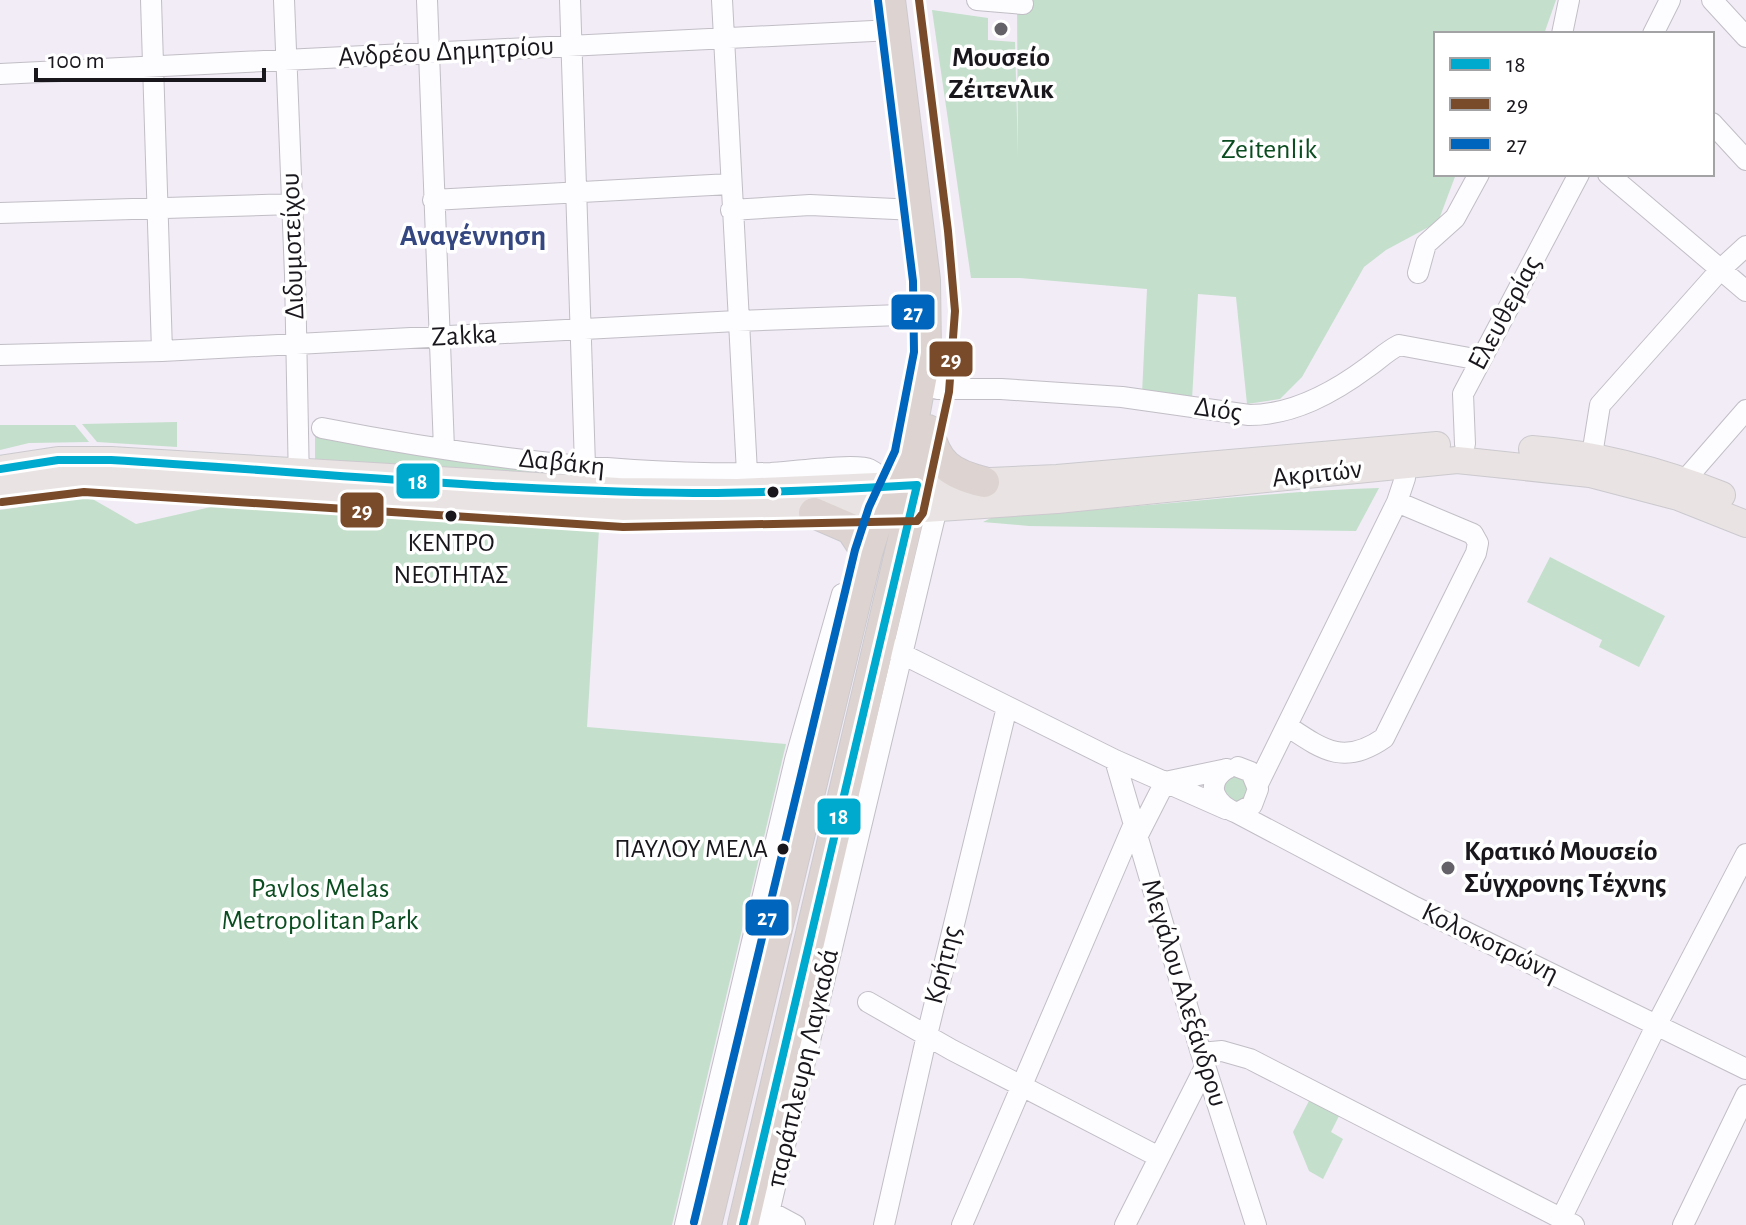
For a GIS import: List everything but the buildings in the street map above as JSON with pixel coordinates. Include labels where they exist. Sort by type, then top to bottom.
[{"type":"highway","points":[[756,1216],[891,649],[908,500],[907,454],[925,364],[928,314],[890,0]]},
{"type":"highway","points":[[706,1225],[867,553],[908,500],[937,389],[943,295],[907,0]]},
{"type":"highway","points":[[928,430],[942,463],[959,476],[984,482]]},
{"type":"highway","points":[[814,513],[851,529],[867,553]]},
{"type":"main road","name":"Ακριτών","points":[[1465,452],[1590,474],[1678,497],[1746,524]]},
{"type":"main road","name":"Ακριτών","points":[[908,500],[984,482],[1465,452],[1592,455],[1685,480],[1746,505]]},
{"type":"main road","name":"Ακριτών","points":[[908,500],[1057,500],[1404,456]]},
{"type":"main road","points":[[0,469],[73,459],[624,515],[814,513],[908,500]]},
{"type":"main road","points":[[0,490],[84,480],[299,482],[738,492],[908,500]]},
{"type":"street","points":[[151,0],[162,351]]},
{"type":"street","name":"Διδυμοτείχου","points":[[284,0],[293,204],[299,482]]},
{"type":"street","points":[[427,0],[444,449]]},
{"type":"street","points":[[570,0],[585,466]]},
{"type":"street","points":[[722,0],[747,473]]},
{"type":"street","points":[[977,0],[1023,4]]},
{"type":"street","points":[[1562,32],[1569,0]]},
{"type":"street","points":[[1654,32],[1670,0]]},
{"type":"street","points":[[1712,0],[1746,37]]},
{"type":"street","name":"Ανδρέου Δημητρίου","points":[[0,74],[893,30]]},
{"type":"street","points":[[1714,125],[1746,160]]},
{"type":"street","points":[[1418,273],[1426,244],[1455,218],[1478,176]]},
{"type":"street","name":"Ελευθερίας","points":[[1465,452],[1462,397],[1578,176]]},
{"type":"street","points":[[1610,176],[1746,291]]},
{"type":"street","points":[[433,200],[730,184]]},
{"type":"street","points":[[0,213],[293,204]]},
{"type":"street","points":[[731,210],[810,205],[916,210]]},
{"type":"street","points":[[1592,455],[1600,405],[1721,269],[1746,246]]},
{"type":"street","name":"Zakka","points":[[4,351],[162,351],[928,314]]},
{"type":"street","name":"Διός","points":[[937,389],[1001,389],[1122,397],[1264,415],[1281,413],[1326,394],[1399,345],[1480,360]]},
{"type":"street","points":[[1685,480],[1746,410]]},
{"type":"street","name":"Δαβάκη","points":[[322,428],[444,449],[683,474],[863,467],[908,500]]},
{"type":"street","points":[[1258,784],[1251,772],[1232,768],[1216,779],[1213,786],[1216,801],[1231,811],[1252,805],[1258,795],[1258,784],[1397,502],[1405,478],[1404,456]]},
{"type":"street","points":[[891,649],[930,537],[908,500]]},
{"type":"street","points":[[1287,726],[1318,746],[1343,755],[1366,751],[1384,738],[1476,553],[1478,543],[1473,534],[1397,502]]},
{"type":"street","points":[[685,1225],[795,760],[851,561],[867,553]]},
{"type":"street","name":"Κολοκοτρώνη","points":[[852,614],[867,636],[891,649],[1115,760],[1231,811],[1390,894],[1746,1069]]},
{"type":"street","name":"Κρήτης","points":[[884,1225],[1007,707]]},
{"type":"street","points":[[962,1225],[1110,878],[1165,782],[1263,760],[1277,748]]},
{"type":"street","name":"Μεγάλου Αλεξάνδρου","points":[[1115,760],[1203,1060],[1256,1225]]},
{"type":"street","points":[[1125,1225],[1203,1060],[1222,1051],[1250,1059],[1568,1222],[1657,1024],[1746,854]]},
{"type":"street","points":[[1110,878],[1148,876]]},
{"type":"street","points":[[868,1002],[1022,1087],[1159,1157]]},
{"type":"street","points":[[1683,1225],[1746,1095]]},
{"type":"street","points":[[756,1216],[795,1225]]},
{"type":"green space","name":"Zeitenlik","points":[[1017,0],[1556,0],[1545,32],[1434,32],[1434,176],[1455,176],[1438,222],[1386,250],[1364,267],[1302,377],[1280,399],[1247,404],[1236,297],[1198,294],[1192,399],[1142,394],[1147,289],[1020,278],[971,278],[932,10],[988,18],[988,40],[1015,42],[1018,157]]},
{"type":"green space","points":[[177,422],[177,447],[97,442],[82,424]]},
{"type":"green space","points":[[0,425],[75,425],[89,442],[29,443],[0,450]]},
{"type":"green space","points":[[315,432],[581,471],[613,483],[315,460]]},
{"type":"green space","points":[[1379,488],[1356,531],[1029,526],[983,522],[997,515]]},
{"type":"green space","name":"Pavlos Melas Metropolitan Park","points":[[89,497],[136,524],[224,504],[599,529],[587,727],[786,744],[672,1225],[0,1225],[0,510]]},
{"type":"green space","points":[[1550,557],[1665,616],[1639,667],[1599,647],[1602,640],[1527,602]]},
{"type":"green space","points":[[1229,772],[1253,785],[1238,807],[1217,785]]},
{"type":"green space","points":[[1311,1097],[1341,1112],[1331,1132],[1343,1139],[1323,1179],[1309,1171],[1293,1132]]},
{"type":"transit line","name":"29","points":[[2,502],[84,492],[623,527],[917,521],[923,513],[949,392],[955,311],[919,0]]},
{"type":"transit line","name":"27","points":[[694,1222],[855,550],[869,507],[895,451],[914,352],[913,281],[878,1]]},
{"type":"transit line","name":"18","points":[[0,469],[58,460],[111,460],[490,486],[641,492],[742,493],[917,485],[743,1225]]},
{"type":"place","name":"Μουσείο Ζέιτενλικ","points":[[1001,29]]},
{"type":"place","name":"ΚΕΝΤΡΟ ΝΕΟΤΗΤΑΣ","points":[[451,516]]},
{"type":"place","name":"ΠΑΥΛΟΥ ΜΕΛΑ","points":[[783,849]]},
{"type":"place","name":"Κρατικό Μουσείο Σύγχρονης Τέχνης","points":[[1448,868]]},
{"type":"district","name":"Αναγέννηση","points":[[473,236]]}]
